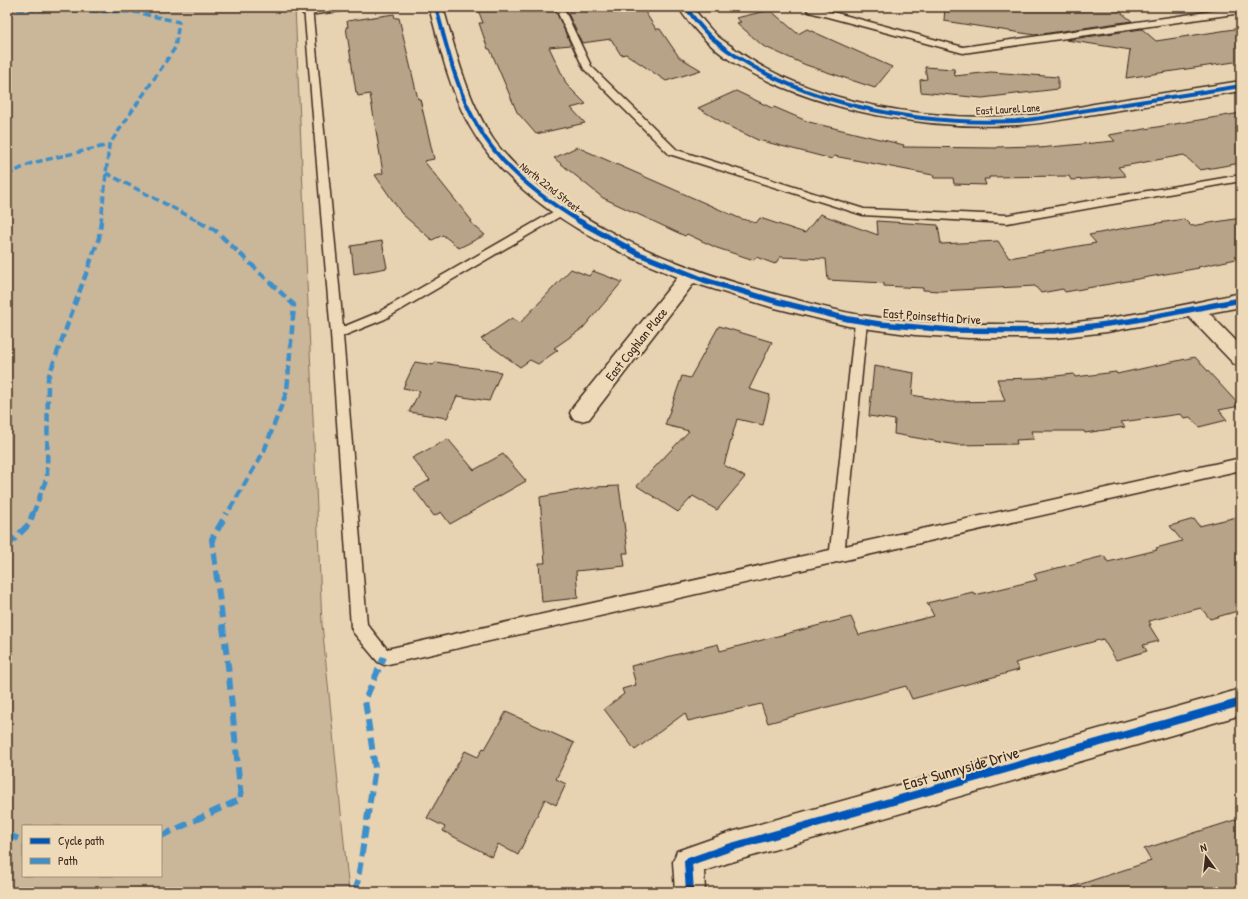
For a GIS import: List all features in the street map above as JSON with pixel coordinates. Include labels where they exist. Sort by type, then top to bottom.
[{"type":"street","points":[[308,9],[340,7]]},
{"type":"street","name":"North 22nd Street","points":[[436,7],[458,86],[469,113],[487,142],[504,162],[531,187],[592,230],[630,250]]},
{"type":"street","name":"East Laurel Lane","points":[[685,7],[690,15],[722,48],[755,70],[808,93],[890,113],[924,118],[1007,121],[1056,116],[1241,86]]},
{"type":"street","name":"East Poinsettia Drive","points":[[630,250],[690,276],[743,293],[861,322],[960,331],[1060,330],[1128,323],[1241,300]]},
{"type":"street","name":"East Coghlan Place","points":[[581,412],[690,276]]},
{"type":"street","points":[[1193,309],[1241,360]]},
{"type":"street","name":"East Sunnyside Drive","points":[[690,892],[688,862],[728,848],[1241,702]]},
{"type":"lane","points":[[559,7],[587,68],[673,152],[863,212],[1007,219],[1241,178]]},
{"type":"lane","points":[[809,7],[812,10],[963,50],[1241,10]]},
{"type":"lane","points":[[308,9],[337,334],[359,627],[384,657],[1241,464]]},
{"type":"lane","points":[[337,334],[381,316],[562,210]]},
{"type":"lane","points":[[837,555],[861,322]]},
{"type":"shaded area","points":[[7,7],[295,7],[322,624],[349,892],[7,892]]},
{"type":"building","points":[[477,7],[554,7],[571,45],[549,47],[567,85],[586,104],[571,108],[585,123],[536,134],[517,112],[490,49],[488,49],[479,23],[483,23]]},
{"type":"building","points":[[565,7],[614,7],[614,13],[643,9],[656,29],[660,29],[679,57],[701,70],[666,81],[626,54],[621,55],[611,39],[582,43]]},
{"type":"building","points":[[945,7],[1114,7],[1132,21],[1035,35],[944,21]]},
{"type":"building","points":[[770,10],[798,34],[807,29],[892,67],[875,88],[806,65],[763,46],[737,23],[741,22],[736,18]]},
{"type":"building","points":[[394,14],[395,18],[399,18],[434,159],[424,161],[472,221],[470,222],[485,235],[459,248],[443,235],[432,240],[402,214],[375,175],[383,173],[370,94],[358,96],[356,92],[346,27],[348,27],[347,21]]},
{"type":"building","points":[[1241,28],[1241,61],[1126,78],[1131,50],[1066,40],[1142,29],[1156,41]]},
{"type":"building","points":[[925,67],[954,69],[955,76],[991,72],[1058,77],[1058,89],[982,98],[921,92],[920,80],[927,79]]},
{"type":"building","points":[[736,91],[772,108],[774,107],[809,122],[904,145],[903,147],[997,148],[1038,146],[1039,148],[1115,141],[1109,135],[1241,113],[1241,163],[1200,170],[1184,155],[1118,167],[1126,176],[1071,180],[1069,176],[989,177],[989,179],[984,179],[986,185],[954,184],[953,178],[934,178],[933,175],[834,156],[832,159],[758,140],[730,127],[698,108]]},
{"type":"building","points":[[577,147],[739,218],[756,223],[760,218],[805,233],[820,214],[878,235],[877,221],[938,225],[941,244],[998,241],[1009,258],[1096,243],[1089,235],[1120,229],[1184,219],[1191,226],[1241,218],[1241,258],[1198,267],[1199,268],[1065,292],[1063,289],[1041,293],[1035,286],[940,291],[923,290],[923,288],[884,286],[884,283],[828,280],[826,259],[780,257],[775,264],[756,257],[754,260],[717,248],[687,234],[685,236],[603,198],[554,158]]},
{"type":"building","points":[[382,241],[387,268],[354,274],[351,246]]},
{"type":"building","points":[[571,269],[589,276],[593,271],[622,282],[583,328],[554,348],[558,350],[538,364],[530,360],[520,367],[481,339],[512,318],[520,323]]},
{"type":"building","points":[[719,326],[772,342],[749,389],[770,395],[763,425],[737,419],[724,465],[745,477],[717,510],[693,496],[678,512],[637,486],[689,431],[665,425],[682,376],[690,378]]},
{"type":"building","points":[[1195,357],[1240,406],[1219,410],[1227,420],[1199,427],[1190,417],[1184,418],[1181,414],[1121,422],[1125,427],[1085,433],[1084,431],[1031,431],[1034,439],[1016,440],[1017,444],[957,445],[894,434],[895,420],[869,416],[874,366],[914,373],[912,395],[950,402],[1005,401],[997,379],[1037,378],[1074,374],[1075,377],[1116,372],[1117,374]]},
{"type":"building","points":[[415,362],[433,365],[435,362],[501,372],[489,401],[457,396],[447,418],[409,412],[420,391],[403,388]]},
{"type":"building","points":[[448,439],[474,470],[503,454],[526,481],[450,524],[441,512],[434,516],[414,489],[430,480],[412,458]]},
{"type":"building","points":[[619,486],[628,553],[623,553],[625,566],[576,571],[578,598],[542,602],[539,563],[545,563],[540,497],[596,487]]},
{"type":"building","points":[[1241,516],[1241,610],[1210,619],[1201,608],[1149,621],[1151,625],[1149,625],[1159,641],[1143,645],[1147,651],[1116,660],[1103,639],[1015,663],[1019,670],[912,699],[906,686],[768,723],[761,704],[688,721],[685,713],[635,750],[604,709],[624,694],[622,689],[636,685],[631,666],[718,644],[720,651],[851,617],[859,635],[934,616],[927,603],[973,592],[975,595],[1037,580],[1034,574],[1104,556],[1108,562],[1157,550],[1156,548],[1182,541],[1170,526],[1194,519],[1199,526]]},
{"type":"building","points":[[506,712],[574,743],[556,779],[566,784],[556,805],[545,799],[518,855],[498,844],[492,857],[443,831],[445,827],[427,818],[465,751],[478,757],[483,748],[485,749]]},
{"type":"building","points":[[1241,818],[1241,892],[1072,892],[1072,887],[1151,861],[1144,849]]},
{"type":"marked path","points":[[7,9],[135,12],[179,22],[175,48],[109,145],[99,238],[48,378],[47,477],[29,524],[7,546]]},
{"type":"marked path","points":[[7,175],[32,163],[109,145]]},
{"type":"marked path","points":[[106,173],[215,230],[294,305],[287,391],[264,451],[212,539],[228,666],[241,799],[162,836]]},
{"type":"marked path","points":[[356,892],[375,768],[365,700],[384,657]]},
{"type":"marked path","points":[[7,834],[22,841]]},
{"type":"cycle path","points":[[436,7],[450,59],[469,109],[486,140],[499,157],[523,180],[577,220],[639,254],[671,268],[737,291],[841,318],[915,328],[987,331],[1055,331],[1152,318],[1241,300]]},
{"type":"cycle path","points":[[685,7],[711,38],[745,63],[785,84],[829,99],[875,110],[921,117],[965,120],[1028,120],[1241,86]]},
{"type":"cycle path","points":[[690,892],[688,862],[728,848],[1241,702]]}]
